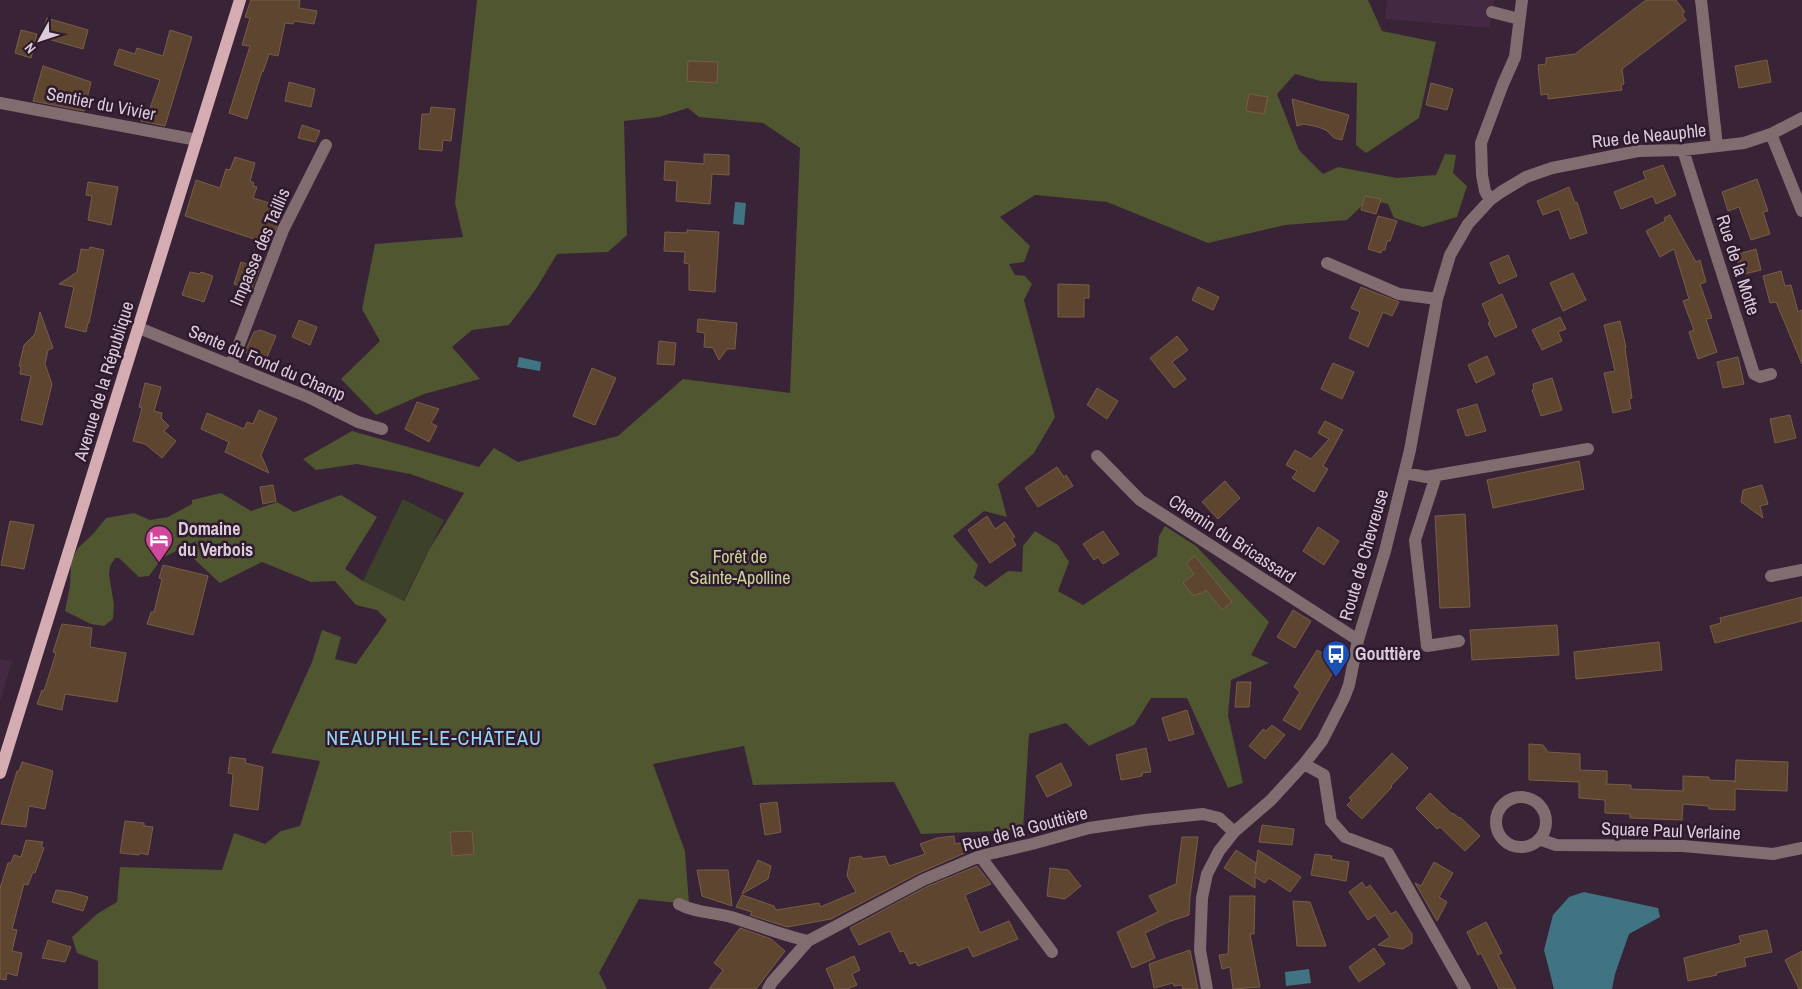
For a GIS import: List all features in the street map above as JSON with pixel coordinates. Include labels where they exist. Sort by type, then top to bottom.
[{"type":"main road","name":"Avenue de la République","points":[[0,773],[240,0]]},
{"type":"street","points":[[1490,200],[1485,191],[1482,175],[1481,143],[1515,56],[1522,0]]},
{"type":"street","points":[[1701,0],[1717,146]]},
{"type":"street","points":[[1492,12],[1519,19]]},
{"type":"street","name":"Sentier du Vivier","points":[[0,103],[197,140]]},
{"type":"street","name":"Rue de Neauphle","points":[[1501,192],[1526,178],[1552,168],[1638,151],[1683,150],[1744,143],[1771,134],[1802,118]]},
{"type":"street","points":[[1771,134],[1802,211]]},
{"type":"street","name":"Impasse des Taillis","points":[[231,365],[283,230],[326,144]]},
{"type":"street","name":"Rue de la Motte","points":[[1683,150],[1754,374],[1760,377],[1770,374]]},
{"type":"street","name":"Route de Chevreuse","points":[[1207,989],[1200,950],[1202,898],[1207,874],[1219,851],[1234,832],[1270,800],[1304,764],[1322,741],[1344,698],[1349,685],[1358,640],[1385,551],[1410,450],[1437,299],[1450,254],[1468,224],[1490,200],[1501,192]]},
{"type":"street","points":[[1327,263],[1399,294],[1437,299]]},
{"type":"street","name":"Sente du Fond du Champ","points":[[139,328],[308,397],[358,422],[382,429]]},
{"type":"street","points":[[1404,473],[1426,477],[1436,476],[1588,449]]},
{"type":"street","name":"Chemin du Bricassard","points":[[1097,456],[1140,500],[1358,640]]},
{"type":"street","points":[[1436,476],[1416,540],[1427,646],[1459,641]]},
{"type":"street","points":[[1771,576],[1802,570]]},
{"type":"street","points":[[1304,764],[1324,775],[1331,821],[1345,837],[1388,853],[1465,989]]},
{"type":"street","points":[[1523,796],[1538,802],[1546,817],[1544,833],[1539,839],[1524,847],[1508,844],[1501,838],[1495,822],[1500,806],[1507,800],[1523,796]]},
{"type":"street","name":"Rue de la Gouttière","points":[[768,989],[808,941],[923,880],[980,856],[1089,828],[1203,814],[1219,818],[1234,832]]},
{"type":"street","name":"Square Paul Verlaine","points":[[1539,839],[1556,845],[1683,846],[1773,854],[1802,848]]},
{"type":"street","points":[[980,856],[1052,952]]},
{"type":"street","points":[[679,904],[690,910],[729,916],[783,936],[808,941]]},
{"type":"shaded area","points":[[1387,0],[1494,0],[1490,28],[1385,19]]},
{"type":"shaded area","points":[[0,659],[12,661],[0,702]]},
{"type":"green space","name":"Forêt de Sainte-Apolline","points":[[477,0],[1368,0],[1382,31],[1436,42],[1419,118],[1366,153],[1356,145],[1357,83],[1320,81],[1295,74],[1277,94],[1299,150],[1323,174],[1338,167],[1397,178],[1436,175],[1445,154],[1456,155],[1453,173],[1467,186],[1457,217],[1423,227],[1394,218],[1388,204],[1368,200],[1347,220],[1285,225],[1208,243],[1107,202],[1035,195],[1000,217],[1030,246],[1024,262],[1009,264],[1015,275],[1025,276],[1032,284],[1024,300],[1055,417],[1034,453],[998,484],[1007,517],[984,511],[953,536],[978,565],[974,578],[986,587],[1008,571],[1022,572],[1023,546],[1035,531],[1058,545],[1069,562],[1058,591],[1083,605],[1157,556],[1159,536],[1165,526],[1196,546],[1269,622],[1251,655],[1269,663],[1231,680],[1228,715],[1243,783],[1228,788],[1187,698],[1151,698],[1134,725],[1089,746],[1066,723],[1029,734],[1023,830],[921,834],[894,782],[753,785],[744,746],[653,764],[685,851],[689,904],[639,899],[599,973],[607,989],[98,989],[98,961],[77,953],[72,937],[97,914],[117,902],[120,867],[222,870],[234,833],[265,844],[281,831],[300,826],[320,761],[271,753],[312,662],[322,630],[341,637],[335,659],[356,664],[387,620],[377,610],[356,605],[335,581],[311,582],[262,562],[220,583],[194,559],[196,541],[162,558],[149,576],[139,577],[119,558],[115,558],[110,566],[109,575],[114,605],[113,619],[104,626],[91,624],[65,611],[70,586],[71,561],[78,548],[106,518],[134,513],[150,520],[168,517],[192,504],[192,500],[221,493],[251,511],[277,502],[294,512],[341,495],[377,517],[345,569],[363,581],[404,601],[430,548],[464,493],[410,474],[357,464],[316,470],[303,459],[352,431],[479,467],[494,448],[518,462],[618,436],[683,379],[790,393],[800,148],[763,123],[699,117],[688,108],[659,117],[624,121],[627,235],[608,252],[557,254],[536,289],[509,325],[472,330],[452,347],[480,379],[424,394],[376,415],[341,379],[380,341],[362,309],[375,244],[463,237],[455,203]]},
{"type":"green space","points":[[403,499],[444,520],[403,601],[363,581]]},
{"type":"water","points":[[735,202],[746,203],[744,225],[733,224]]},
{"type":"water","points":[[519,357],[541,362],[540,371],[517,367]]},
{"type":"water","points":[[1584,892],[1658,908],[1660,917],[1629,934],[1615,974],[1612,989],[1554,989],[1544,950],[1553,915],[1569,897]]},
{"type":"water","points":[[1309,969],[1311,983],[1286,986],[1285,972]]},
{"type":"building","points":[[251,0],[300,0],[299,8],[317,11],[314,24],[294,21],[293,24],[285,23],[278,56],[269,54],[247,119],[229,113],[250,46],[242,45],[250,18],[245,17]]},
{"type":"building","points":[[1646,0],[1676,0],[1685,12],[1682,14],[1686,20],[1622,69],[1624,84],[1621,85],[1622,90],[1548,99],[1548,94],[1541,95],[1538,65],[1546,64],[1546,58],[1575,54]]},
{"type":"building","points":[[47,18],[88,30],[83,49],[41,37]]},
{"type":"building","points":[[21,30],[37,34],[31,58],[15,53]]},
{"type":"building","points":[[170,30],[192,37],[165,126],[141,121],[146,107],[150,108],[160,80],[114,65],[119,49],[135,54],[137,48],[163,56]]},
{"type":"building","points":[[1767,60],[1771,82],[1739,88],[1735,66]]},
{"type":"building","points":[[688,61],[718,62],[717,83],[687,81]]},
{"type":"building","points":[[43,66],[91,82],[84,111],[33,101]]},
{"type":"building","points":[[289,82],[315,89],[311,107],[285,101]]},
{"type":"building","points":[[1431,83],[1453,89],[1447,110],[1426,105]]},
{"type":"building","points":[[1249,94],[1268,97],[1264,114],[1246,111]]},
{"type":"building","points":[[1292,99],[1349,115],[1342,140],[1334,138],[1326,130],[1318,127],[1304,124],[1297,126]]},
{"type":"building","points":[[431,107],[455,109],[451,141],[443,140],[442,151],[419,149],[422,114],[430,114]]},
{"type":"building","points":[[302,125],[320,131],[315,142],[298,138]]},
{"type":"building","points":[[704,154],[729,155],[729,175],[712,174],[710,204],[676,201],[677,181],[664,180],[665,161],[704,164]]},
{"type":"building","points":[[235,157],[255,163],[250,181],[254,183],[253,186],[257,187],[253,198],[285,208],[269,244],[185,216],[196,180],[220,188],[226,169],[230,170]]},
{"type":"building","points":[[1663,165],[1676,195],[1656,204],[1653,196],[1621,209],[1614,192],[1646,179],[1643,172]]},
{"type":"building","points":[[1757,179],[1768,211],[1763,212],[1770,234],[1751,240],[1739,207],[1728,211],[1722,192]]},
{"type":"building","points":[[88,182],[118,187],[111,225],[88,220],[92,196],[86,195]]},
{"type":"building","points":[[1569,187],[1575,203],[1577,202],[1587,233],[1570,239],[1559,209],[1543,215],[1537,201]]},
{"type":"building","points":[[1365,196],[1381,199],[1376,214],[1361,210]]},
{"type":"building","points":[[1670,215],[1696,262],[1700,260],[1706,282],[1700,284],[1712,318],[1706,319],[1717,352],[1698,359],[1689,332],[1694,330],[1683,301],[1689,299],[1674,249],[1660,257],[1646,231],[1665,221],[1664,218]]},
{"type":"building","points":[[1378,216],[1397,221],[1390,241],[1387,241],[1385,250],[1382,250],[1381,253],[1368,249]]},
{"type":"building","points":[[687,230],[719,232],[715,292],[689,290],[689,264],[684,263],[685,252],[664,251],[665,232],[687,233]]},
{"type":"building","points":[[90,247],[104,250],[86,332],[65,327],[74,287],[59,284],[77,272],[81,249],[89,250]]},
{"type":"building","points":[[1756,249],[1761,270],[1741,275],[1738,262],[1741,261],[1739,254]]},
{"type":"building","points":[[1508,255],[1517,276],[1499,284],[1490,263]]},
{"type":"building","points":[[241,262],[260,268],[251,290],[234,284]]},
{"type":"building","points":[[1781,271],[1785,286],[1791,285],[1798,312],[1802,310],[1802,364],[1776,302],[1770,303],[1763,276]]},
{"type":"building","points":[[190,272],[200,274],[201,272],[213,276],[204,302],[182,295]]},
{"type":"building","points":[[1573,273],[1586,300],[1563,311],[1550,283]]},
{"type":"building","points":[[1058,284],[1089,285],[1089,298],[1084,298],[1084,317],[1058,317]]},
{"type":"building","points":[[1198,287],[1219,297],[1213,310],[1192,300]]},
{"type":"building","points":[[1361,287],[1399,302],[1392,316],[1383,312],[1368,347],[1349,338],[1360,312],[1351,308]]},
{"type":"building","points":[[1502,294],[1517,327],[1495,337],[1482,304]]},
{"type":"building","points":[[40,312],[53,348],[48,350],[45,364],[52,384],[42,425],[21,420],[31,376],[20,374],[21,367],[19,366],[24,345],[35,334]]},
{"type":"building","points":[[1560,317],[1566,329],[1558,332],[1562,341],[1542,350],[1532,330]]},
{"type":"building","points":[[698,319],[737,323],[735,349],[727,349],[719,360],[713,348],[704,347],[705,333],[697,332]]},
{"type":"building","points":[[299,320],[317,327],[310,345],[292,337]]},
{"type":"building","points":[[1620,321],[1626,347],[1632,398],[1629,399],[1631,409],[1613,413],[1604,373],[1615,371],[1604,325]]},
{"type":"building","points":[[260,330],[276,336],[265,362],[245,352],[254,332]]},
{"type":"building","points":[[1177,336],[1188,350],[1172,362],[1186,379],[1174,388],[1150,358]]},
{"type":"building","points":[[659,341],[676,343],[674,365],[657,364]]},
{"type":"building","points":[[1487,356],[1495,374],[1476,383],[1468,365]]},
{"type":"building","points":[[1738,357],[1744,384],[1723,388],[1717,362]]},
{"type":"building","points":[[1333,363],[1354,372],[1342,399],[1321,389]]},
{"type":"building","points":[[592,368],[616,378],[595,425],[573,416]]},
{"type":"building","points":[[1552,378],[1562,410],[1541,416],[1532,390],[1534,389],[1533,384]]},
{"type":"building","points":[[145,383],[161,387],[154,411],[162,413],[161,418],[169,426],[164,431],[176,441],[162,458],[145,444],[133,441],[142,408],[139,407]]},
{"type":"building","points":[[1097,388],[1118,401],[1107,419],[1087,405]]},
{"type":"building","points":[[417,402],[439,409],[431,423],[437,426],[429,442],[405,429]]},
{"type":"building","points":[[1477,404],[1486,431],[1466,436],[1457,410]]},
{"type":"building","points":[[259,410],[277,418],[261,455],[269,473],[225,452],[229,442],[201,429],[207,413],[244,429],[247,422],[253,424]]},
{"type":"building","points":[[1790,415],[1796,438],[1775,443],[1770,419]]},
{"type":"building","points":[[1325,421],[1343,430],[1323,466],[1328,469],[1314,492],[1292,478],[1297,471],[1286,465],[1295,450],[1311,459],[1329,439],[1318,433]]},
{"type":"building","points":[[1579,461],[1584,489],[1493,508],[1487,480]]},
{"type":"building","points":[[1057,467],[1064,477],[1066,475],[1073,486],[1038,507],[1025,488]]},
{"type":"building","points":[[1225,481],[1240,498],[1218,519],[1202,502]]},
{"type":"building","points":[[273,485],[276,501],[263,504],[260,487]]},
{"type":"building","points":[[1762,485],[1768,504],[1760,506],[1763,518],[1741,502],[1743,490]]},
{"type":"building","points":[[1465,514],[1470,607],[1440,608],[1435,516]]},
{"type":"building","points":[[987,516],[995,529],[1005,522],[1015,537],[1012,539],[1016,545],[990,563],[968,530]]},
{"type":"building","points":[[10,521],[34,525],[24,569],[1,565]]},
{"type":"building","points":[[1318,527],[1339,541],[1324,565],[1303,551]]},
{"type":"building","points":[[1103,531],[1119,554],[1103,564],[1098,557],[1094,560],[1083,544]]},
{"type":"building","points":[[1195,556],[1232,602],[1222,610],[1206,590],[1194,596],[1183,583],[1194,574],[1186,563]]},
{"type":"building","points":[[163,565],[208,576],[193,635],[147,624],[151,612],[154,612],[162,579],[159,578]]},
{"type":"building","points":[[1802,597],[1802,621],[1715,643],[1710,626],[1721,623],[1720,618]]},
{"type":"building","points":[[1293,610],[1311,621],[1295,648],[1277,637]]},
{"type":"building","points":[[62,624],[92,628],[90,647],[126,653],[117,702],[65,694],[62,710],[37,704],[42,690],[44,691],[56,653],[53,652]]},
{"type":"building","points":[[1557,625],[1559,655],[1472,660],[1470,630]]},
{"type":"building","points":[[1659,642],[1662,670],[1576,679],[1574,652]]},
{"type":"building","points":[[1317,650],[1335,660],[1331,676],[1300,730],[1283,720],[1300,692],[1294,687]]},
{"type":"building","points":[[1237,682],[1251,682],[1249,707],[1235,707]]},
{"type":"building","points":[[1187,710],[1194,734],[1169,741],[1162,718]]},
{"type":"building","points":[[1272,725],[1285,735],[1265,759],[1249,746],[1263,729],[1266,731]]},
{"type":"building","points":[[1529,744],[1543,745],[1548,752],[1580,754],[1580,770],[1607,771],[1607,783],[1605,784],[1631,785],[1631,789],[1683,791],[1683,776],[1709,777],[1709,780],[1735,781],[1735,783],[1736,760],[1788,762],[1787,791],[1735,789],[1735,810],[1709,809],[1708,806],[1683,804],[1682,820],[1630,818],[1630,814],[1605,813],[1605,800],[1579,798],[1579,782],[1529,780]]},
{"type":"building","points":[[1146,748],[1151,772],[1142,773],[1142,776],[1121,780],[1116,755]]},
{"type":"building","points":[[1392,753],[1408,768],[1362,819],[1347,805],[1352,800],[1349,798]]},
{"type":"building","points":[[230,757],[246,759],[245,763],[263,767],[258,810],[230,806],[233,774],[228,773]]},
{"type":"building","points":[[22,762],[53,771],[45,809],[29,806],[26,827],[1,824],[17,771],[19,771]]},
{"type":"building","points":[[1061,763],[1072,785],[1047,797],[1036,776]]},
{"type":"building","points":[[1430,793],[1452,814],[1460,817],[1480,836],[1465,851],[1440,827],[1437,829],[1416,808]]},
{"type":"building","points":[[777,802],[781,832],[765,835],[760,804]]},
{"type":"building","points":[[125,821],[144,823],[144,826],[153,827],[148,855],[120,853]]},
{"type":"building","points":[[1262,825],[1294,829],[1292,845],[1259,842]]},
{"type":"building","points":[[472,831],[474,854],[452,856],[450,832]]},
{"type":"building","points":[[954,836],[955,844],[965,842],[967,852],[919,873],[831,919],[787,927],[750,915],[752,912],[736,907],[742,895],[774,906],[776,910],[819,903],[820,907],[856,892],[847,876],[850,858],[861,856],[863,859],[885,856],[889,866],[925,854],[920,844],[937,838]]},
{"type":"building","points":[[1182,837],[1198,837],[1189,915],[1145,933],[1155,958],[1132,968],[1117,932],[1158,912],[1149,896],[1176,884]]},
{"type":"building","points":[[26,840],[43,842],[41,846],[44,848],[35,873],[33,872],[28,885],[24,884],[12,929],[17,930],[12,951],[22,953],[17,976],[7,973],[6,980],[0,979],[0,888],[8,863],[11,863],[14,855],[21,857]]},
{"type":"building","points":[[1236,850],[1256,863],[1255,874],[1258,850],[1301,877],[1290,892],[1269,878],[1265,883],[1255,877],[1255,888],[1224,868]]},
{"type":"building","points":[[1315,854],[1332,856],[1331,859],[1349,862],[1346,881],[1311,875]]},
{"type":"building","points":[[758,860],[771,866],[768,879],[742,894]]},
{"type":"building","points":[[1434,862],[1453,873],[1439,897],[1447,902],[1437,921],[1415,883],[1421,886]]},
{"type":"building","points":[[977,866],[991,884],[965,895],[980,933],[1009,921],[1018,939],[973,957],[968,947],[918,966],[916,962],[910,964],[904,951],[900,952],[890,931],[859,945],[850,928],[926,887]]},
{"type":"building","points":[[1050,868],[1068,870],[1081,886],[1065,899],[1047,896]]},
{"type":"building","points":[[697,870],[728,870],[732,906],[702,896]]},
{"type":"building","points":[[1362,882],[1366,888],[1370,885],[1391,914],[1396,911],[1412,934],[1412,943],[1403,949],[1378,945],[1390,937],[1375,915],[1368,920],[1349,892]]},
{"type":"building","points":[[56,890],[88,897],[83,911],[52,902]]},
{"type":"building","points":[[1230,896],[1255,896],[1254,934],[1250,934],[1260,987],[1233,989],[1230,967],[1222,969],[1219,955],[1228,954]]},
{"type":"building","points":[[1293,901],[1310,902],[1326,946],[1297,946]]},
{"type":"building","points":[[1486,922],[1502,953],[1498,955],[1516,989],[1499,989],[1481,953],[1478,955],[1467,932]]},
{"type":"building","points":[[740,928],[771,939],[785,951],[756,989],[709,989],[723,970],[714,963]]},
{"type":"building","points":[[1767,930],[1772,952],[1744,958],[1746,966],[1688,981],[1684,958],[1741,943],[1739,936]]},
{"type":"building","points":[[48,940],[71,947],[65,962],[42,958]]},
{"type":"building","points":[[1374,948],[1385,964],[1359,982],[1349,967]]},
{"type":"building","points":[[1190,950],[1198,989],[1183,989],[1182,985],[1174,986],[1173,983],[1154,988],[1149,964]]},
{"type":"building","points":[[1802,951],[1802,989],[1799,989],[1785,960]]},
{"type":"building","points":[[854,956],[860,970],[852,974],[857,985],[847,989],[835,989],[826,969]]},
{"type":"place","name":"Domaine du Verbois","points":[[159,563]]},
{"type":"place","name":"Gouttière","points":[[1336,678]]},
{"type":"district","name":"NEAUPHLE-LE-CHÂTEAU","points":[[434,738]]}]
